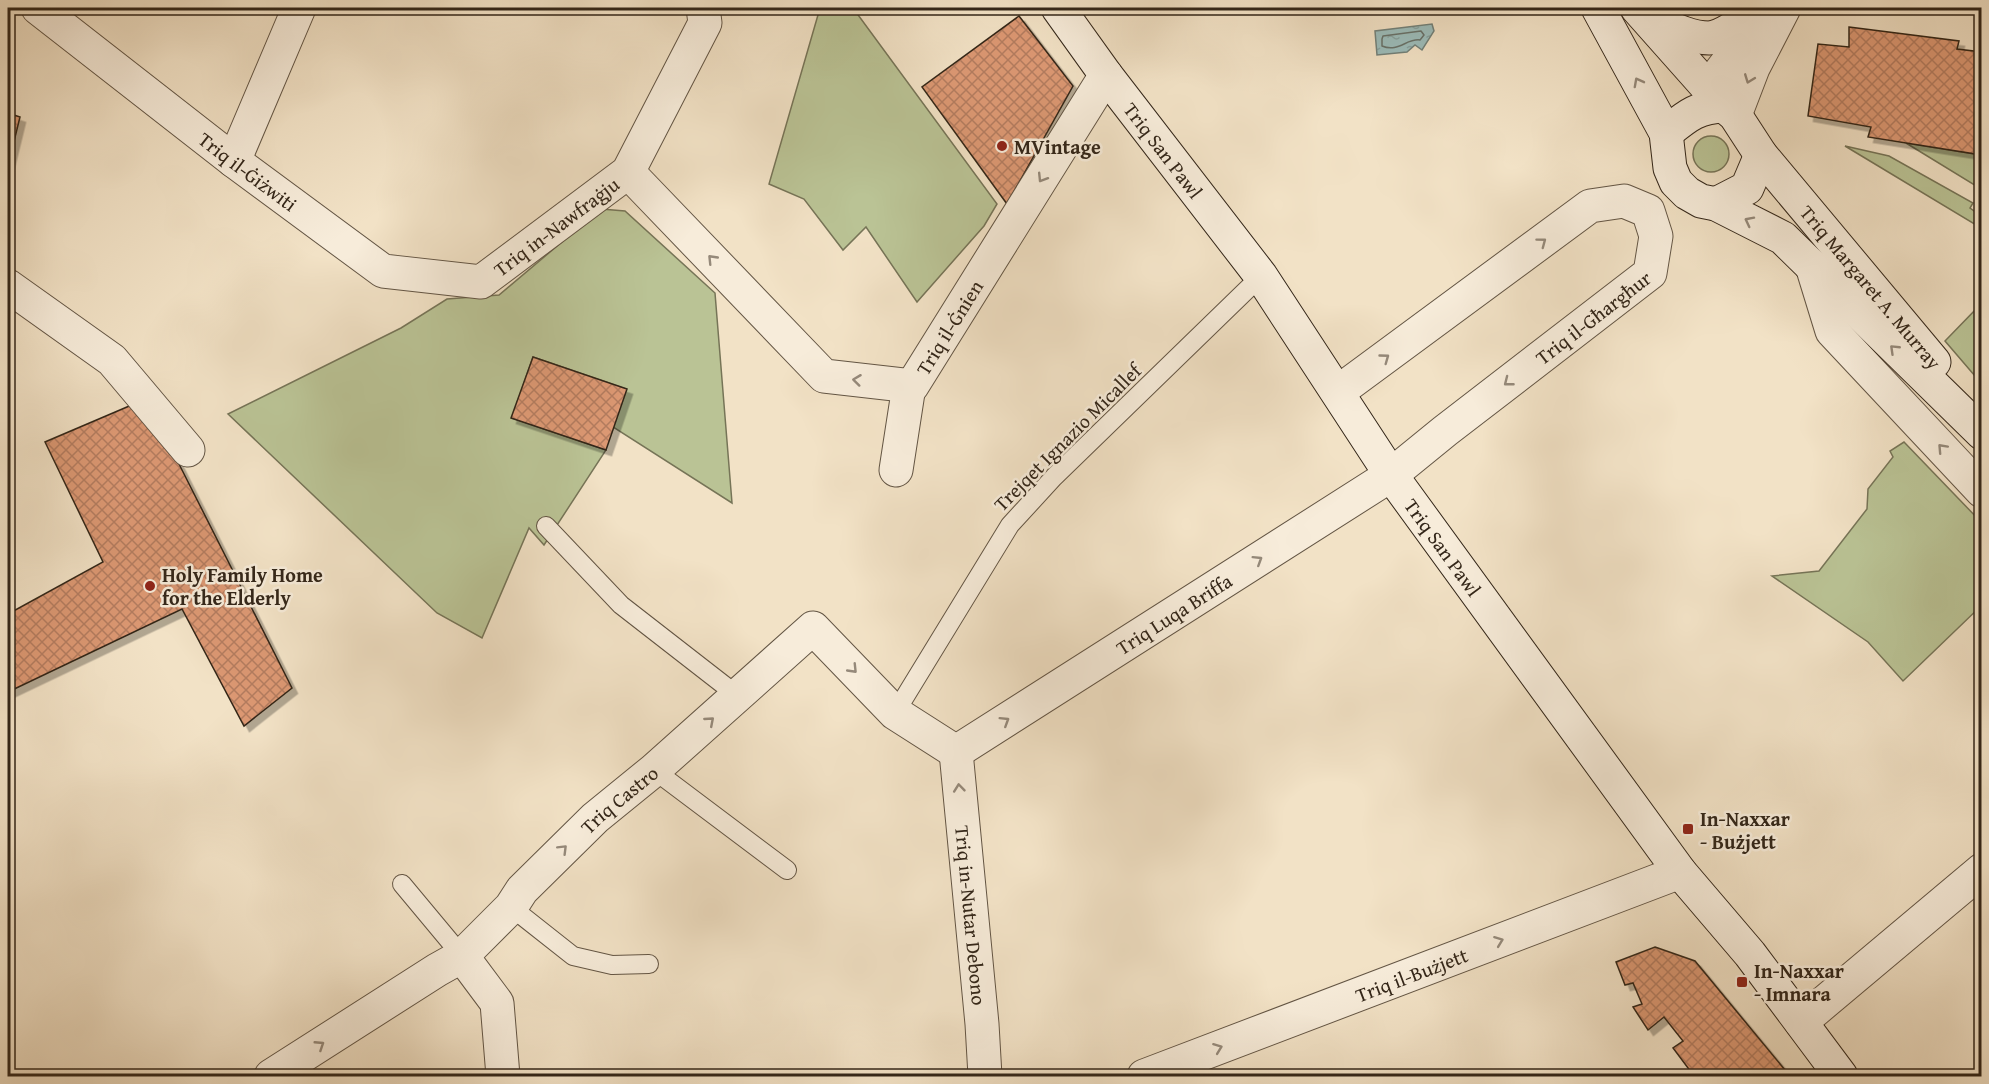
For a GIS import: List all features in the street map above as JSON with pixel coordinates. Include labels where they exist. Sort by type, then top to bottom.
[{"type":"street","name":"Triq il-Ġiżwiti","points":[[38,8],[234,161],[383,271],[481,282]]},
{"type":"street","points":[[234,161],[299,8]]},
{"type":"street","name":"Triq in-Nawfraġju","points":[[481,282],[628,172],[705,23],[703,8]]},
{"type":"street","name":"Triq San Pawl","points":[[1058,8],[1106,75],[1261,276],[1391,475],[1680,872],[1750,954],[1841,1077]]},
{"type":"street","points":[[1640,12],[1689,35],[1711,38],[1740,25],[1762,8]]},
{"type":"street","points":[[1715,105],[1768,8]]},
{"type":"street","points":[[1598,14],[1666,133],[1715,105],[1753,68],[1785,8]]},
{"type":"street","name":"Triq Margaret A. Murray","points":[[1640,12],[1715,105],[1761,155],[1982,418]]},
{"type":"street","name":"Triq il-Ġnien","points":[[628,172],[824,376],[912,386],[1106,75]]},
{"type":"street","name":"Triq Margaret A. Murray","points":[[1666,133],[1670,168],[1676,182],[1687,194],[1701,201],[1716,204],[1782,238],[1982,433]]},
{"type":"street","points":[[1716,204],[1747,189],[1761,155]]},
{"type":"street","name":"Triq il-Għargħur","points":[[1338,392],[1590,206],[1624,201],[1648,211],[1656,236],[1650,273],[1391,475]]},
{"type":"street","name":"Triq Margaret A. Murray","points":[[1812,266],[1832,331],[1982,491]]},
{"type":"street","points":[[8,286],[112,360],[188,450]]},
{"type":"street","points":[[896,470],[909,386]]},
{"type":"street","name":"Triq Luqa Briffa","points":[[956,752],[1391,475]]},
{"type":"street","name":"Triq Castro","points":[[270,1077],[462,956],[595,818],[654,770],[813,628],[895,713],[956,752]]},
{"type":"street","name":"Triq in-Nutar Debono","points":[[956,752],[982,1024],[984,1077]]},
{"type":"street","points":[[1801,1022],[1982,870]]},
{"type":"street","name":"Triq il-Bużjett","points":[[1144,1077],[1680,872]]},
{"type":"street","points":[[462,956],[497,1003],[503,1077]]},
{"type":"lane","name":"Trejqet Ignazio Micallef","points":[[895,713],[1010,525],[1054,477],[1261,276]]},
{"type":"lane","points":[[546,526],[621,605],[738,696]]},
{"type":"lane","points":[[654,770],[787,870]]},
{"type":"lane","points":[[402,884],[462,956]]},
{"type":"lane","points":[[516,898],[573,956],[612,965],[649,964]]},
{"type":"green space","points":[[820,8],[853,8],[997,204],[984,226],[917,302],[866,227],[843,250],[804,199],[769,184]]},
{"type":"green space","points":[[1711,136],[1724,141],[1729,154],[1724,167],[1711,172],[1698,167],[1693,154],[1698,141]]},
{"type":"green space","points":[[1906,143],[1981,155],[1981,189]]},
{"type":"green space","points":[[1845,146],[1889,156],[1973,203],[1970,208],[1981,216],[1981,228]]},
{"type":"green space","points":[[601,209],[625,211],[715,293],[732,503],[613,427],[626,389],[533,357],[512,418],[606,450],[544,545],[529,528],[482,638],[437,613],[228,414],[401,328],[447,299],[499,295]]},
{"type":"green space","points":[[1980,305],[1982,306],[1981,383],[1945,341]]},
{"type":"green space","points":[[1904,442],[1981,522],[1982,605],[1903,681],[1868,642],[1772,576],[1819,571],[1867,509],[1868,489],[1893,457],[1890,451]]},
{"type":"water","points":[[1432,24],[1434,31],[1422,50],[1415,45],[1407,52],[1377,55],[1375,31]]},
{"type":"building","name":"MVintage","points":[[1019,16],[1073,86],[1007,204],[922,87]]},
{"type":"building","points":[[1849,27],[1959,41],[1957,49],[1982,52],[1982,155],[1868,137],[1871,127],[1808,116],[1818,44],[1849,47]]},
{"type":"building","points":[[8,113],[20,117],[8,166]]},
{"type":"building","points":[[533,357],[627,389],[606,450],[511,418]]},
{"type":"building","name":"Holy Family Home for the Elderly","points":[[141,401],[177,460],[292,688],[244,726],[182,609],[8,692],[8,614],[103,562],[45,442]]},
{"type":"building","points":[[1655,947],[1695,961],[1790,1076],[1694,1076],[1673,1048],[1683,1041],[1664,1017],[1648,1030],[1633,1007],[1642,1004],[1633,983],[1625,985],[1616,962]]},
{"type":"place","name":"MVintage","points":[[1002,146]]},
{"type":"place","name":"Holy Family Home for the Elderly","points":[[150,586]]},
{"type":"place","name":"In-Naxxar - Bużjett","points":[[1688,829]]},
{"type":"place","name":"In-Naxxar - Imnara","points":[[1742,982]]}]
